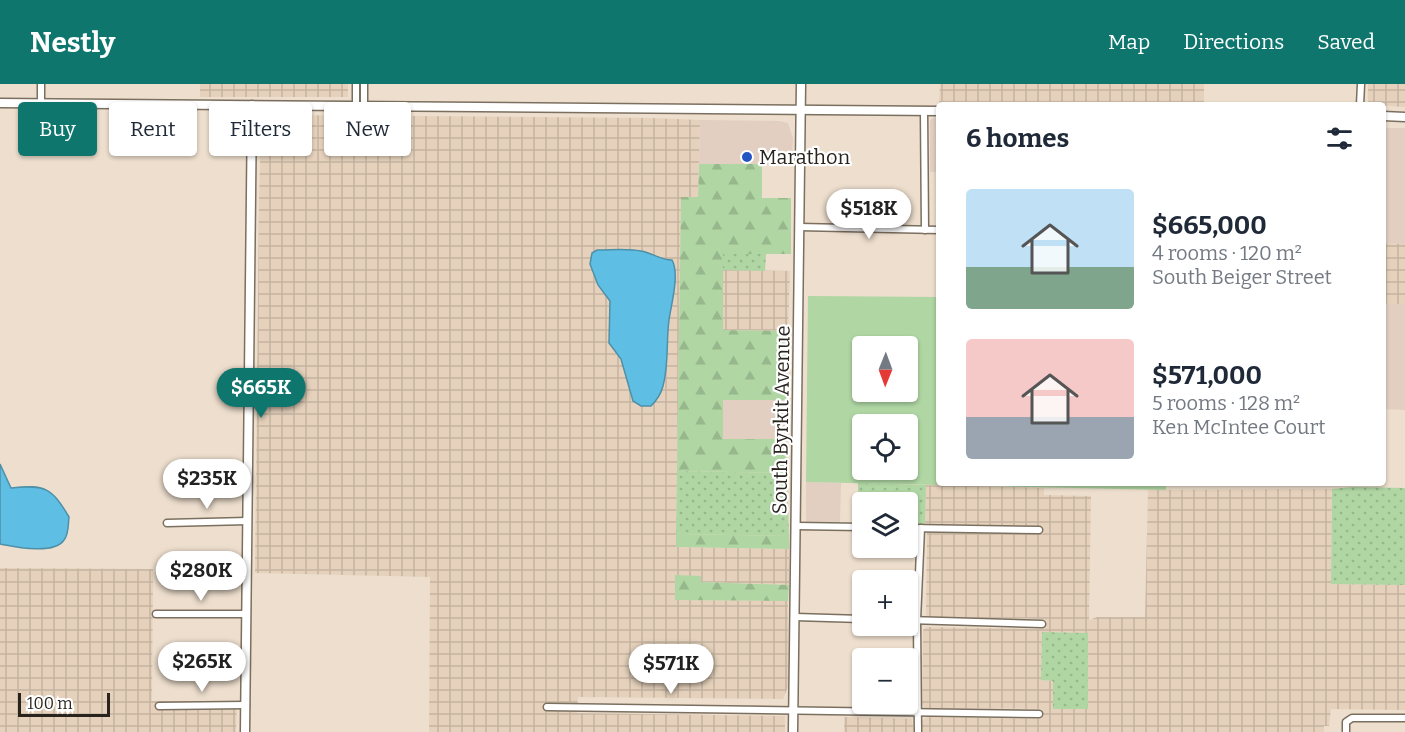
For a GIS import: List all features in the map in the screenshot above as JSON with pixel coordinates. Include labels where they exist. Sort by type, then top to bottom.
[{"type":"street","points":[[41,84],[41,102]]},
{"type":"street","points":[[356,84],[359,102]]},
{"type":"street","points":[[361,102],[364,84]]},
{"type":"street","name":"South Byrkit Avenue","points":[[793,732],[801,84]]},
{"type":"street","points":[[1360,102],[1361,84]]},
{"type":"street","points":[[0,103],[18,103]]},
{"type":"street","points":[[97,104],[209,105]]},
{"type":"street","points":[[411,106],[936,111]]},
{"type":"street","points":[[924,111],[925,230]]},
{"type":"street","points":[[1386,116],[1405,117]]},
{"type":"street","points":[[245,732],[251,156]]},
{"type":"street","points":[[799,227],[936,230]]},
{"type":"street","points":[[167,523],[247,521]]},
{"type":"street","points":[[796,526],[852,527]]},
{"type":"street","points":[[918,598],[921,528],[1039,530]]},
{"type":"street","points":[[156,614],[245,614]]},
{"type":"street","points":[[795,617],[852,619]]},
{"type":"street","points":[[918,621],[1042,624]]},
{"type":"street","points":[[159,706],[246,705]]},
{"type":"street","points":[[547,707],[852,711]]},
{"type":"street","points":[[918,712],[1039,714]]},
{"type":"street","points":[[918,714],[918,732]]},
{"type":"street","points":[[1346,732],[1348,720],[1352,718],[1405,718]]},
{"type":"shaded area","points":[[200,84],[348,84],[348,97],[200,97]]},
{"type":"shaded area","points":[[940,84],[1204,84],[1204,102],[939,102]]},
{"type":"shaded area","points":[[1368,84],[1405,84],[1405,107],[1386,106],[1386,102],[1368,102]]},
{"type":"shaded area","points":[[312,115],[324,115],[324,156],[411,156],[411,116],[700,120],[698,197],[681,198],[676,547],[789,549],[789,585],[701,582],[701,576],[675,576],[675,600],[788,601],[788,687],[783,699],[578,697],[577,713],[785,716],[785,732],[429,732],[430,577],[255,573],[260,156],[312,156]]},
{"type":"shaded area","points":[[936,118],[936,172],[930,172],[930,120]]},
{"type":"shaded area","points":[[700,120],[788,123],[793,138],[792,165],[699,164]]},
{"type":"shaded area","points":[[1386,128],[1405,128],[1405,244],[1386,243]]},
{"type":"shaded area","points":[[1386,243],[1405,244],[1405,304],[1386,304]]},
{"type":"shaded area","points":[[723,270],[790,271],[788,331],[723,330]]},
{"type":"shaded area","points":[[1386,304],[1405,304],[1405,410],[1386,409]]},
{"type":"shaded area","points":[[723,400],[788,400],[787,439],[723,439]]},
{"type":"shaded area","points":[[806,482],[841,483],[840,522],[806,522]]},
{"type":"shaded area","points":[[926,485],[1044,488],[1044,495],[1091,496],[1089,620],[1097,617],[1145,617],[1148,490],[1332,489],[1331,584],[1405,585],[1405,710],[1331,709],[1329,726],[1324,726],[1324,732],[922,732],[922,721],[927,717],[1042,719],[1042,709],[925,708],[922,704],[923,630],[926,627],[1042,629],[1042,619],[926,617],[927,531],[1043,534],[1043,526],[925,524]],"holes":[[[1042,632],[1088,633],[1088,709],[1053,709],[1053,681],[1041,680]]]},
{"type":"shaded area","points":[[0,568],[153,569],[152,701],[237,701],[236,732],[0,732]]},
{"type":"shaded area","points":[[844,717],[912,719],[914,732],[844,732]]},
{"type":"green space","points":[[699,164],[762,164],[762,198],[791,198],[791,254],[723,254],[723,330],[788,331],[788,400],[723,400],[723,439],[787,439],[787,473],[677,471],[681,197],[698,197]]},
{"type":"green space","points":[[723,253],[766,254],[765,271],[723,270]]},
{"type":"green space","points":[[808,296],[936,297],[936,485],[806,482]]},
{"type":"green space","points":[[677,471],[787,473],[789,536],[676,534]]},
{"type":"green space","points":[[858,483],[926,485],[925,524],[918,524],[918,492],[858,492]]},
{"type":"green space","points":[[986,486],[1166,486],[1166,490]]},
{"type":"green space","points":[[1405,488],[1405,585],[1331,584],[1332,489]]},
{"type":"green space","points":[[676,534],[789,536],[789,549],[676,547]]},
{"type":"green space","points":[[675,575],[701,576],[701,582],[789,585],[788,601],[675,600]]},
{"type":"green space","points":[[1042,632],[1088,633],[1088,709],[1053,709],[1053,681],[1041,680]]},
{"type":"water","points":[[597,250],[641,251],[672,260],[675,281],[669,320],[665,378],[660,394],[651,406],[641,406],[633,401],[621,359],[609,343],[610,301],[598,285],[590,264],[592,253]]},
{"type":"water","points":[[0,464],[11,488],[40,488],[58,500],[69,517],[67,535],[59,545],[34,549],[0,544]]},
{"type":"place","name":"Marathon","points":[[747,157]]}]
